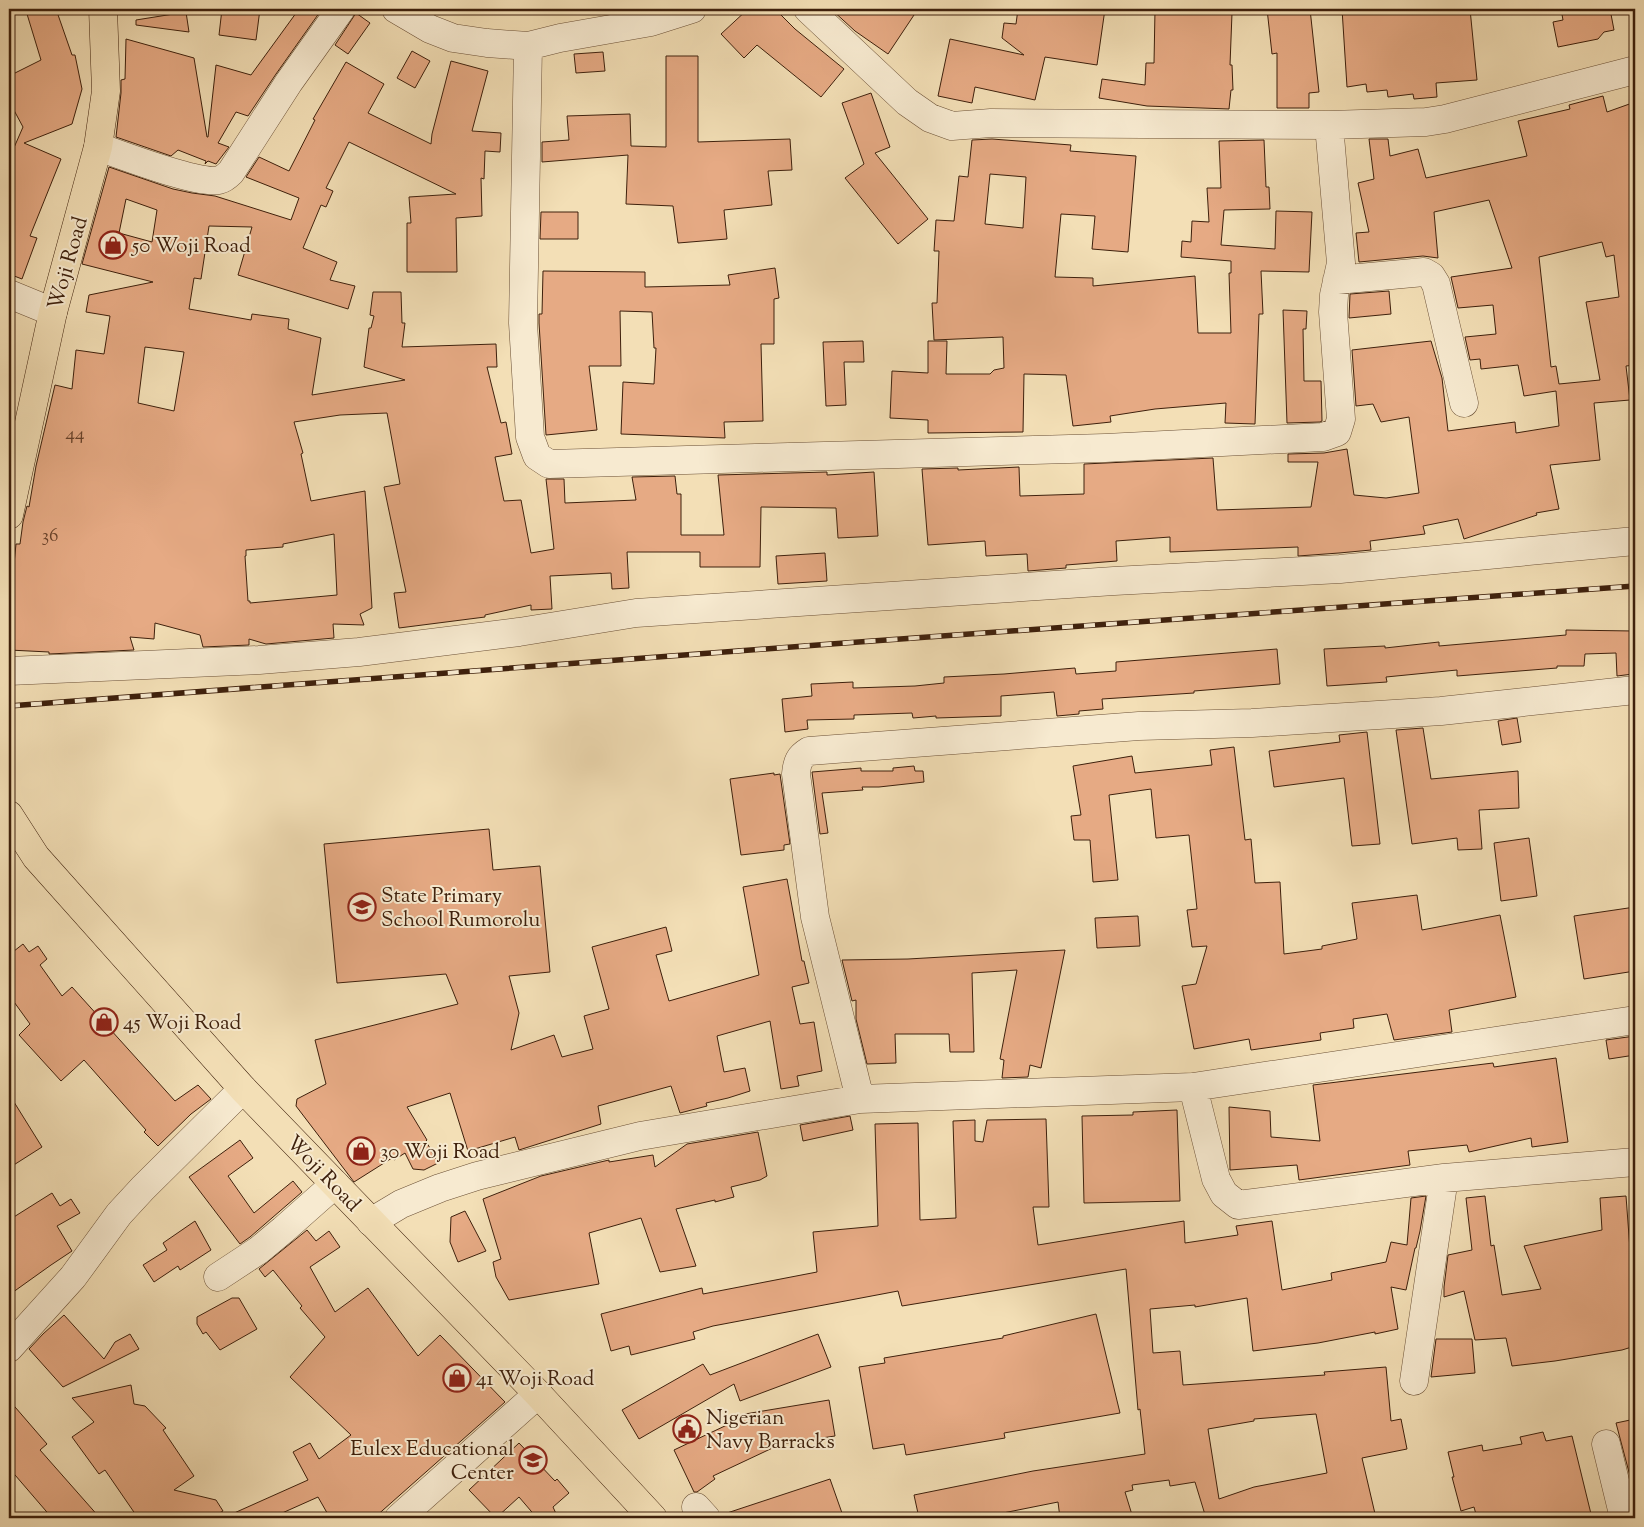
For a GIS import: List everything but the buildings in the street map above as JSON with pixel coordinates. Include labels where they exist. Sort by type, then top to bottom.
[{"type":"main road","name":"Woji Road","points":[[9,515],[53,312],[98,147],[106,91],[103,9]]},
{"type":"main road","name":"Woji Road","points":[[9,816],[36,857],[243,1089],[538,1394],[653,1518]]},
{"type":"street","points":[[98,147],[204,181],[220,180],[231,172],[289,82],[341,9]]},
{"type":"street","points":[[396,9],[430,29],[453,38],[528,46],[560,38],[651,22],[692,9]]},
{"type":"street","points":[[808,9],[907,102],[930,118],[952,126],[991,123],[1329,125],[1426,122],[1445,119],[1635,70]]},
{"type":"street","points":[[528,46],[523,323],[530,437],[537,456],[548,464],[1105,448],[1323,437],[1337,432],[1341,419],[1334,312],[1337,280],[1341,263],[1329,125]]},
{"type":"street","points":[[1337,280],[1424,272],[1431,276],[1436,284],[1464,403]]},
{"type":"street","points":[[9,294],[53,312]]},
{"type":"street","points":[[9,671],[259,660],[359,652],[491,636],[636,613],[1114,581],[1340,569],[1635,541]]},
{"type":"street","points":[[860,1099],[815,917],[796,774],[797,762],[800,757],[809,751],[1139,726],[1252,723],[1440,711],[1635,690]]},
{"type":"street","points":[[371,1222],[401,1204],[440,1188],[477,1176],[640,1136],[860,1099],[1193,1087],[1635,1020]]},
{"type":"street","points":[[1193,1087],[1216,1179],[1224,1194],[1238,1205],[1444,1178],[1635,1162]]},
{"type":"street","points":[[9,1348],[73,1277],[119,1214],[243,1089]]},
{"type":"street","points":[[1414,1381],[1444,1178]]},
{"type":"street","points":[[218,1277],[259,1250],[335,1184]]},
{"type":"street","points":[[399,1518],[538,1394]]},
{"type":"street","points":[[1606,1444],[1624,1518]]},
{"type":"railway","points":[[9,706],[1635,586]]},
{"type":"place","name":"50 Woji Road","points":[[113,245]]},
{"type":"place","name":"State Primary School Rumorolu","points":[[362,907]]},
{"type":"place","name":"45 Woji Road","points":[[104,1022]]},
{"type":"place","name":"30 Woji Road","points":[[361,1151]]},
{"type":"place","name":"41 Woji Road","points":[[457,1378]]},
{"type":"place","name":"Nigerian Navy Barracks","points":[[687,1429]]},
{"type":"place","name":"Eulex Educational Center","points":[[533,1460]]}]
